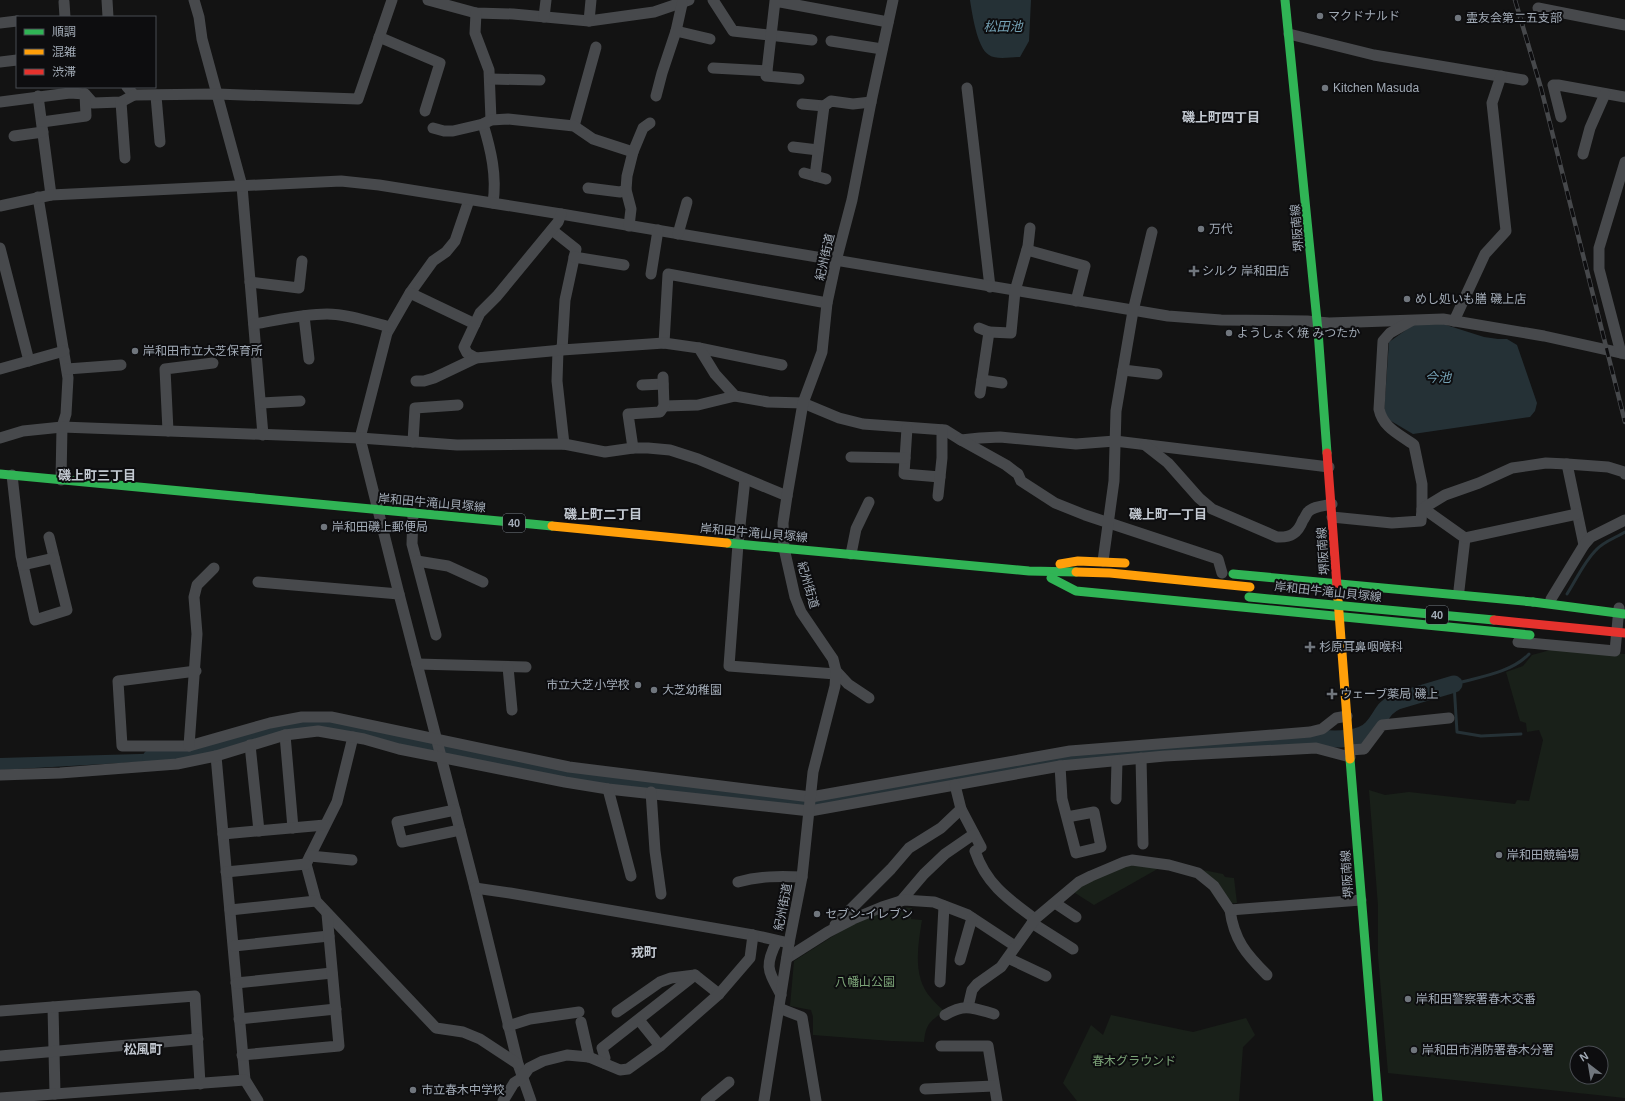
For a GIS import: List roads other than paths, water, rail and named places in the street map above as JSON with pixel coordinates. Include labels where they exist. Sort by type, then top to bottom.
[{"type":"main road","name":"堺阪南線","points":[[1285,0],[1318,322],[1361,900],[1378,1101]]},
{"type":"main road","name":"岸和田牛滝山貝塚線","points":[[0,474],[1029,571],[1110,573],[1254,587]]},
{"type":"main road","points":[[1029,571],[1078,560],[1134,564]]},
{"type":"main road","name":"岸和田牛滝山貝塚線","points":[[1029,571],[1051,578],[1087,581]]},
{"type":"main road","points":[[1218,572],[1533,602],[1625,614]]},
{"type":"main road","points":[[1051,578],[1076,591],[1340,618],[1625,643]]},
{"type":"main road","name":"岸和田牛滝山貝塚線","points":[[1328,594],[1344,596]]},
{"type":"main road","name":"岸和田牛滝山貝塚線","points":[[1246,596],[1625,633]]},
{"type":"main road","points":[[1602,620],[1625,622]]},
{"type":"street","points":[[107,0],[108,16]]},
{"type":"street","points":[[194,0],[199,17],[202,38],[242,186],[263,435]]},
{"type":"street","points":[[0,102],[70,90],[85,94],[93,103],[121,102],[131,91],[156,96],[218,94],[358,99],[392,0]]},
{"type":"street","points":[[428,0],[476,13],[513,14],[589,21],[654,12],[685,2]]},
{"type":"street","points":[[544,17],[546,0]]},
{"type":"street","points":[[589,21],[591,0]]},
{"type":"street","points":[[713,0],[733,30],[812,40]]},
{"type":"street","name":"紀州街道","points":[[764,1101],[789,943],[802,878],[813,772],[835,686],[836,672],[833,659],[801,612],[795,597],[784,548],[783,523],[786,496],[804,403],[822,352],[827,303],[852,200],[892,0]]},
{"type":"street","points":[[799,79],[766,76],[775,1],[888,22]]},
{"type":"street","points":[[64,2],[64,16]]},
{"type":"street","points":[[656,96],[685,2]]},
{"type":"street","points":[[1538,8],[1625,25]]},
{"type":"street","points":[[476,13],[475,33],[489,70],[490,79],[487,122],[495,190],[493,203]]},
{"type":"street","points":[[0,23],[16,22]]},
{"type":"street","points":[[676,31],[710,39]]},
{"type":"street","points":[[1289,34],[1374,55],[1524,80]]},
{"type":"street","points":[[379,37],[440,63],[425,111]]},
{"type":"street","points":[[831,41],[882,49]]},
{"type":"street","points":[[574,126],[596,47]]},
{"type":"street","points":[[0,62],[16,60]]},
{"type":"street","points":[[713,68],[766,71]]},
{"type":"street","points":[[1454,321],[1485,254],[1506,231],[1492,103],[1500,76]]},
{"type":"street","points":[[490,79],[540,80]]},
{"type":"street","points":[[1561,117],[1553,85],[1625,97]]},
{"type":"street","points":[[966,88],[990,287]]},
{"type":"street","points":[[14,136],[86,116],[85,94]]},
{"type":"street","points":[[1583,154],[1590,128],[1605,94]]},
{"type":"street","points":[[38,96],[51,194]]},
{"type":"street","points":[[156,96],[160,142]]},
{"type":"street","points":[[802,104],[824,106],[831,101],[852,104],[871,102]]},
{"type":"street","points":[[121,102],[125,158]]},
{"type":"street","points":[[815,176],[824,106]]},
{"type":"street","points":[[433,128],[444,131],[453,131],[487,122],[508,120],[574,126],[593,139],[633,152]]},
{"type":"street","points":[[629,226],[631,209],[626,190],[627,176],[633,152],[643,128],[650,123]]},
{"type":"street","points":[[793,146],[818,150]]},
{"type":"street","points":[[0,206],[51,194],[341,181],[379,185],[658,230],[1133,311],[1221,320],[1329,323],[1444,319],[1529,333],[1623,353],[1599,269],[1599,248],[1625,162]]},
{"type":"street","points":[[588,188],[620,192],[626,190]]},
{"type":"street","points":[[38,197],[68,378],[66,414],[62,428],[61,480]]},
{"type":"street","points":[[1614,198],[1625,202]]},
{"type":"street","points":[[469,200],[454,241],[446,252],[433,261],[410,293],[390,327],[382,349],[360,438],[379,510],[398,594],[440,748],[508,1026],[522,1078],[531,1101]]},
{"type":"street","points":[[678,234],[688,202]]},
{"type":"street","points":[[476,358],[467,353],[464,347],[480,313],[497,296],[552,230],[558,222],[560,214]]},
{"type":"street","points":[[980,394],[984,330],[1011,333],[1015,291],[1027,250],[1030,228]]},
{"type":"street","points":[[552,230],[576,249],[565,300],[557,381],[564,444]]},
{"type":"street","points":[[651,274],[658,230]]},
{"type":"street","points":[[1102,561],[1114,481],[1116,411],[1133,311],[1152,232]]},
{"type":"street","points":[[1027,250],[1086,266],[1076,301]]},
{"type":"street","points":[[1,254],[29,361]]},
{"type":"street","points":[[574,257],[624,265]]},
{"type":"street","points":[[250,282],[298,288],[302,261]]},
{"type":"street","points":[[664,343],[668,274],[827,303]]},
{"type":"street","points":[[410,293],[475,324]]},
{"type":"street","points":[[254,324],[304,316],[328,314],[390,327]]},
{"type":"street","points":[[304,316],[309,359]]},
{"type":"street","points":[[1332,517],[1392,523],[1421,521],[1422,484],[1414,445],[1385,424],[1381,416],[1380,408],[1383,341],[1390,333],[1412,321]]},
{"type":"street","points":[[416,381],[424,381],[434,378],[476,358],[560,350],[664,343],[699,348],[782,365]]},
{"type":"street","points":[[699,348],[715,374],[735,396]]},
{"type":"street","points":[[0,369],[64,351]]},
{"type":"street","points":[[168,431],[165,369],[213,363]]},
{"type":"street","points":[[67,369],[121,365]]},
{"type":"street","points":[[1123,370],[1157,374]]},
{"type":"street","points":[[633,448],[628,414],[660,412],[664,406],[663,380],[642,385]]},
{"type":"street","points":[[982,380],[1002,383]]},
{"type":"street","points":[[664,406],[698,405],[735,396],[768,402],[804,403],[839,418],[862,424],[942,430],[1006,465],[1018,474],[1021,481],[1055,503],[1218,559],[1218,572]]},
{"type":"street","points":[[260,403],[300,401]]},
{"type":"street","points":[[413,442],[415,408],[458,405]]},
{"type":"street","points":[[0,438],[23,431],[62,428],[360,438],[457,445],[564,444],[605,452],[633,448],[648,448],[670,450],[698,459],[786,496]]},
{"type":"street","points":[[907,428],[904,474],[940,477]]},
{"type":"street","points":[[938,496],[942,430]]},
{"type":"street","points":[[961,440],[1000,438],[1076,444],[1115,441],[1329,466]]},
{"type":"street","points":[[1145,445],[1168,463],[1199,498],[1212,509],[1277,538],[1286,538],[1296,533],[1300,528],[1307,512],[1313,508],[1332,504]]},
{"type":"street","points":[[851,457],[905,458]]},
{"type":"street","points":[[1422,509],[1445,495],[1480,483],[1512,468],[1546,463],[1608,466],[1624,472],[1625,474]]},
{"type":"street","points":[[1567,464],[1584,545]]},
{"type":"street","points":[[12,475],[23,565],[35,620],[67,610],[49,537]]},
{"type":"street","points":[[745,479],[738,544],[729,666],[836,672],[848,684],[869,698]]},
{"type":"street","points":[[850,554],[856,529],[869,502]]},
{"type":"street","points":[[1422,509],[1465,538],[1577,514]]},
{"type":"street","points":[[413,513],[412,544],[436,635]]},
{"type":"street","points":[[1551,599],[1584,545],[1591,537],[1625,520]]},
{"type":"street","points":[[1459,590],[1465,538]]},
{"type":"street","points":[[23,565],[54,558]]},
{"type":"street","points":[[417,561],[448,566],[483,582]]},
{"type":"street","points":[[189,746],[196,671],[197,634],[194,597],[197,585],[214,568]]},
{"type":"street","points":[[1338,584],[1352,579],[1620,606],[1615,651],[1356,626],[1340,618]]},
{"type":"street","points":[[258,582],[398,594]]},
{"type":"street","points":[[417,664],[526,667]]},
{"type":"street","points":[[508,666],[512,710]]},
{"type":"street","points":[[196,671],[118,681],[122,746],[189,746],[270,723],[302,717],[331,717],[565,782],[651,792],[810,803],[954,785],[1060,766],[1141,758],[1316,748],[1350,751],[1364,749],[1369,740],[1382,725],[1406,718],[1443,716]]},
{"type":"street","points":[[0,775],[60,773],[177,764],[216,756],[285,735],[318,731],[364,739],[399,749],[440,748],[810,803],[1070,751],[1310,732],[1322,729],[1336,718],[1348,719]]},
{"type":"street","points":[[285,735],[293,828]]},
{"type":"street","points":[[353,737],[337,802],[308,860],[316,901],[436,1028],[463,1032],[480,1039],[518,1064]]},
{"type":"street","points":[[1164,744],[1165,756]]},
{"type":"street","points":[[250,745],[259,831]]},
{"type":"street","points":[[216,756],[245,1080],[258,1101]]},
{"type":"street","points":[[1141,758],[1143,844]]},
{"type":"street","points":[[1116,799],[1117,761]]},
{"type":"street","points":[[1060,766],[1062,798],[1067,817]]},
{"type":"street","points":[[954,785],[961,809],[981,847],[976,851],[981,867],[990,881],[1005,898],[1033,921],[1073,949]]},
{"type":"street","points":[[608,788],[631,876]]},
{"type":"street","points":[[651,792],[655,851],[661,894]]},
{"type":"street","points":[[828,932],[891,869],[909,848],[941,828],[961,809]]},
{"type":"street","points":[[455,810],[397,822],[402,842],[460,830]]},
{"type":"street","points":[[223,834],[325,825]]},
{"type":"street","points":[[901,901],[924,874],[945,854],[974,834]]},
{"type":"street","points":[[226,872],[308,860],[352,860]]},
{"type":"street","points":[[968,1007],[972,990],[977,984],[1002,967],[1033,921],[1079,882],[1124,862],[1132,860],[1169,865],[1198,873],[1214,886],[1230,910],[1233,927],[1246,952],[1267,975]]},
{"type":"street","points":[[738,882],[763,876],[802,878]]},
{"type":"street","points":[[475,888],[518,894],[753,935],[789,943]]},
{"type":"street","points":[[1230,910],[1361,900]]},
{"type":"street","points":[[230,910],[316,901]]},
{"type":"street","points":[[787,958],[828,932],[882,907],[901,901],[934,902],[972,918],[1015,946]]},
{"type":"street","points":[[1055,903],[1076,917]]},
{"type":"street","points":[[940,982],[944,906]]},
{"type":"street","points":[[242,1055],[339,1046],[327,914]]},
{"type":"street","points":[[960,960],[972,918]]},
{"type":"street","points":[[503,1101],[514,1083],[522,1078],[529,1068],[543,1061],[567,1055],[589,1057],[620,1070],[628,1069],[660,1046],[719,994],[750,958],[753,935]]},
{"type":"street","points":[[234,946],[329,936]]},
{"type":"street","points":[[777,941],[769,956],[768,964],[772,977],[781,995]]},
{"type":"street","points":[[1008,958],[1046,976]]},
{"type":"street","points":[[236,984],[332,973]]},
{"type":"street","points":[[617,1012],[660,982],[671,978],[695,975],[719,994]]},
{"type":"street","points":[[604,1063],[605,1058],[602,1048],[695,975]]},
{"type":"street","points":[[0,1011],[195,996],[200,1084]]},
{"type":"street","points":[[53,1007],[55,1094]]},
{"type":"street","points":[[944,1015],[954,1009],[968,1007],[994,1014]]},
{"type":"street","points":[[779,1008],[802,1017],[816,1101]]},
{"type":"street","points":[[239,1019],[336,1010]]},
{"type":"street","points":[[508,1026],[530,1019],[580,1017],[589,1057]]},
{"type":"street","points":[[639,1020],[660,1046]]},
{"type":"street","points":[[0,1056],[198,1039]]},
{"type":"street","points":[[941,1046],[988,1046],[997,1101]]},
{"type":"street","points":[[0,1098],[245,1080]]},
{"type":"street","points":[[706,1101],[729,1082]]},
{"type":"street","points":[[925,1089],[994,1086]]},
{"type":"water","name":"松田池","points":[[970,0],[1031,0],[1029,41],[1020,57],[992,57],[985,51],[978,38]]},
{"type":"water","name":"今池","points":[[1443,324],[1484,337],[1507,339],[1517,345],[1537,403],[1535,411],[1530,417],[1413,434],[1386,418],[1384,412],[1389,342],[1413,325]]},
{"type":"water","points":[[174,753],[174,760],[0,770],[0,758]]},
{"type":"waterway","points":[[1567,594],[1584,566],[1596,550],[1606,542],[1625,532]]},
{"type":"waterway","points":[[1521,734],[1481,736],[1457,732],[1454,684],[1494,674],[1513,666],[1529,654]]},
{"type":"waterway","points":[[151,758],[168,757],[207,748],[272,729],[302,724],[332,726],[477,758],[590,777],[804,804],[819,804],[1066,758],[1321,738],[1340,739],[1355,737],[1362,735],[1372,728],[1385,710],[1397,701],[1454,684]]},
{"type":"railway","points":[[1515,0],[1541,88],[1625,422]]},
{"type":"place","name":"マクドナルド","points":[[1320,16]]},
{"type":"place","name":"霊友会第二五支部","points":[[1458,18]]},
{"type":"place","name":"Kitchen Masuda","points":[[1325,88]]},
{"type":"place","name":"万代","points":[[1201,229]]},
{"type":"place","name":"シルク 岸和田店","points":[[1194,271]]},
{"type":"place","name":"めし処いも膳 磯上店","points":[[1407,299]]},
{"type":"place","name":"ようしょく焼 みつたか","points":[[1229,333]]},
{"type":"place","name":"岸和田市立大芝保育所","points":[[135,351]]},
{"type":"place","name":"岸和田磯上郵便局","points":[[324,527]]},
{"type":"place","name":"杉原耳鼻咽喉科","points":[[1310,647]]},
{"type":"place","name":"市立大芝小学校","points":[[638,685]]},
{"type":"place","name":"大芝幼稚園","points":[[654,690]]},
{"type":"place","name":"ウェーブ薬局 磯上","points":[[1332,694]]},
{"type":"place","name":"岸和田競輪場","points":[[1499,855]]},
{"type":"place","name":"セブン-イレブン","points":[[817,914]]},
{"type":"place","name":"岸和田警察署春木交番","points":[[1408,999]]},
{"type":"place","name":"岸和田市消防署春木分署","points":[[1414,1050]]},
{"type":"place","name":"市立春木中学校","points":[[413,1090]]},
{"type":"district","name":"磯上町四丁目","points":[[1221,117]]},
{"type":"district","name":"磯上町三丁目","points":[[97,475]]},
{"type":"district","name":"磯上町二丁目","points":[[603,514]]},
{"type":"district","name":"磯上町一丁目","points":[[1168,514]]},
{"type":"district","name":"戎町","points":[[644,952]]},
{"type":"district","name":"松風町","points":[[143,1049]]},
{"type":"park label","name":"八幡山公園","points":[[865,982]]},
{"type":"park label","name":"春木グラウンド","points":[[1134,1061]]}]
